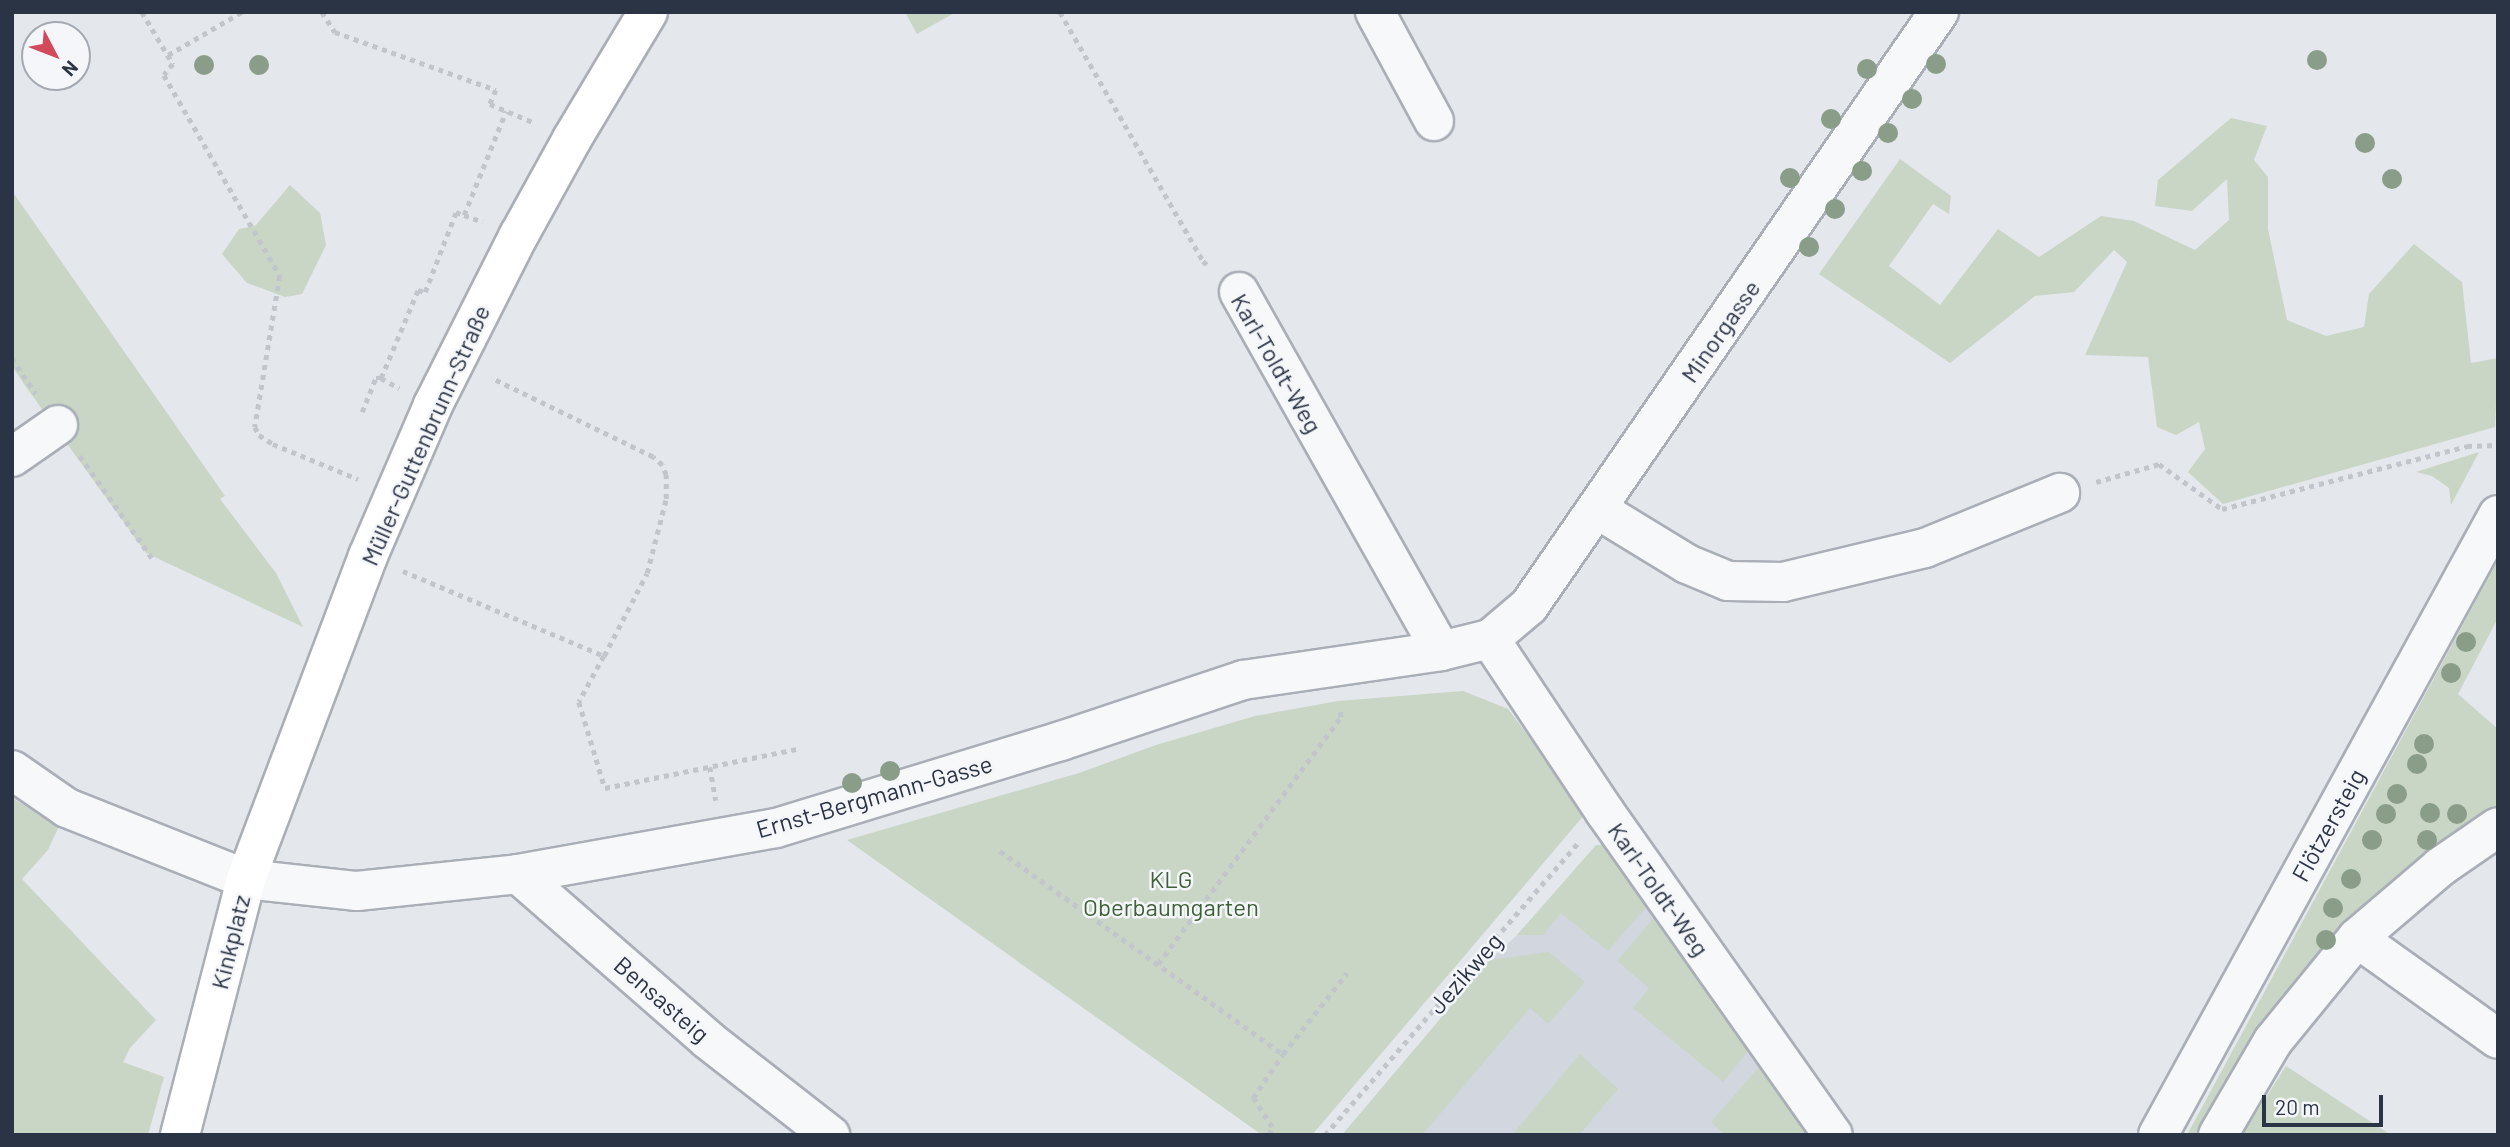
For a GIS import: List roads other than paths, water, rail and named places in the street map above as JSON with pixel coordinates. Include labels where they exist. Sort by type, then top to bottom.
[{"type":"main road","name":"Müller-Guttenbrunn-Straße","points":[[246,879],[369,556],[456,360],[572,139],[648,12]]},
{"type":"main road","name":"Kinkplatz","points":[[180,1135],[246,879]]},
{"type":"street","points":[[1375,12],[1434,121]]},
{"type":"street","name":"Minorgasse","points":[[1490,639],[1528,606],[1940,12]]},
{"type":"street","name":"Karl-Toldt-Weg","points":[[1239,292],[1441,651]]},
{"type":"street","points":[[12,457],[58,425]]},
{"type":"street","points":[[1597,509],[1687,564],[1728,581],[1783,582],[1925,548],[2060,493]]},
{"type":"street","name":"Flötzersteig","points":[[2158,1135],[2498,515]]},
{"type":"street","name":"Karl-Toldt-Weg","points":[[1490,639],[1605,812],[1833,1135]]},
{"type":"street","name":"Ernst-Bergmann-Gasse","points":[[246,879],[357,891],[518,874],[776,828],[1061,741],[1243,680],[1441,651],[1490,639]]},
{"type":"street","name":"Kinkplatz","points":[[12,770],[67,808],[246,879]]},
{"type":"street","points":[[2218,1135],[2273,1041],[2357,937],[2440,867],[2498,827]]},
{"type":"street","name":"Bensasteig","points":[[518,874],[813,1130]]},
{"type":"street","points":[[2357,937],[2498,1039]]},
{"type":"park label","name":"KLG Oberbaumgarten","points":[[1171,893]]}]
